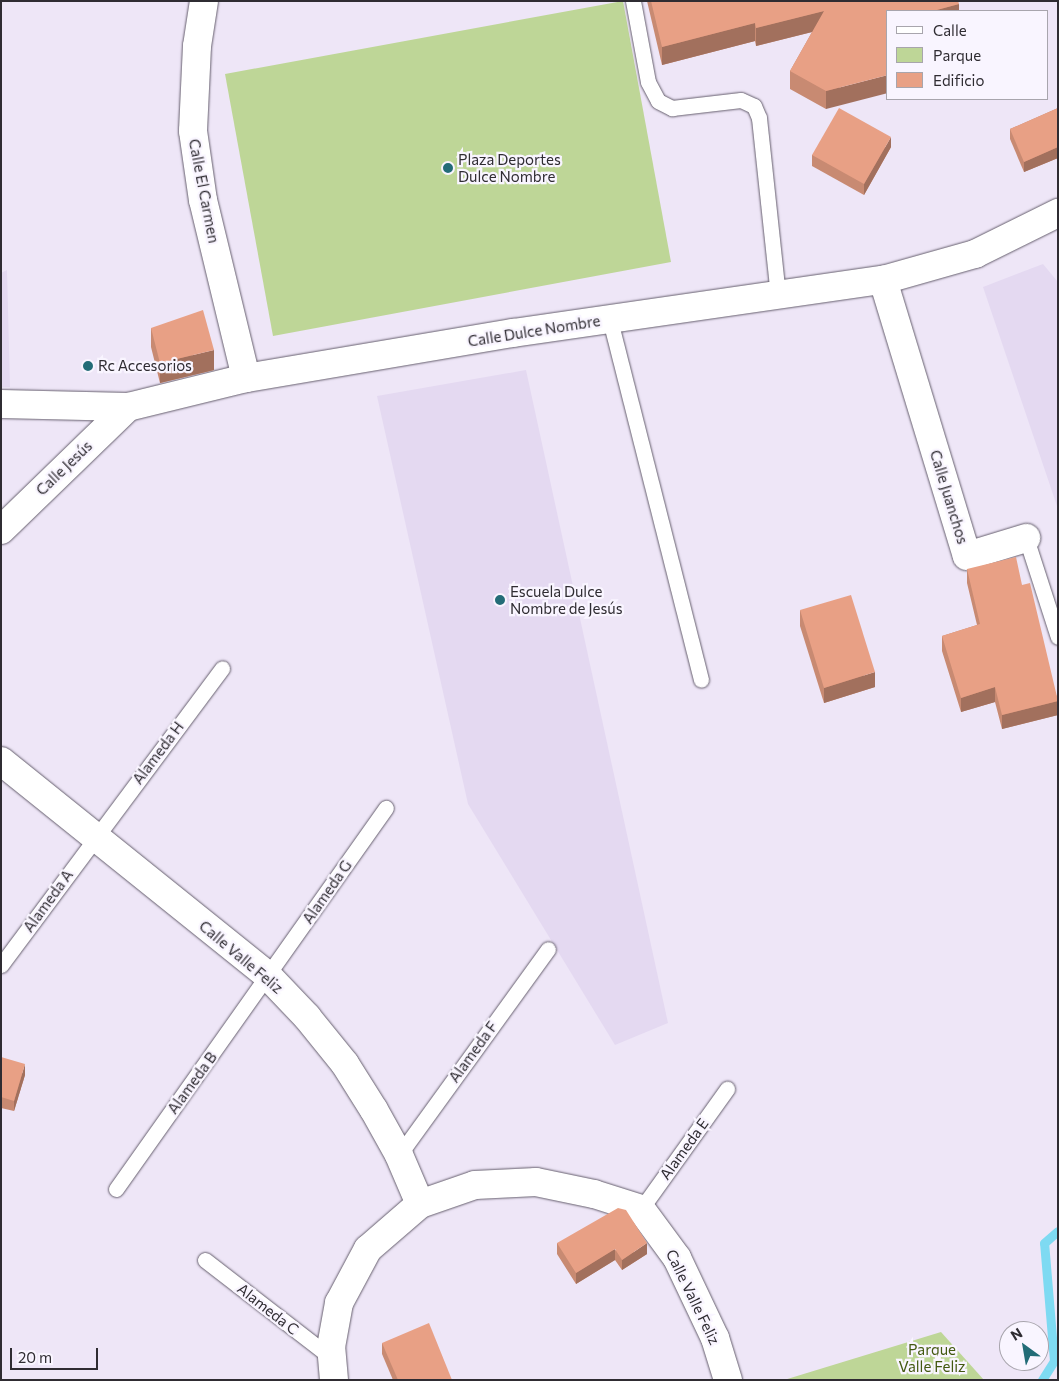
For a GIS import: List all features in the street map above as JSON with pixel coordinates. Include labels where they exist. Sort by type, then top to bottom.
[{"type":"street","name":"Calle El Carmen","points":[[204,1],[197,46],[192,131],[203,200],[246,378]]},
{"type":"street","name":"Calle Dulce Nombre","points":[[1,404],[128,407],[246,378],[610,320],[883,280],[930,269],[975,254],[1058,213]]},
{"type":"street","name":"Calle Juanchos","points":[[883,280],[967,556],[1026,538]]},
{"type":"street","name":"Calle Jesús","points":[[1,530],[128,407]]},
{"type":"street","name":"Calle Valle Feliz","points":[[1,761],[94,838],[268,976],[307,1017],[345,1064],[399,1155],[420,1204]]},
{"type":"street","points":[[333,1369],[339,1303],[368,1248],[420,1204],[475,1185],[536,1182],[594,1194],[641,1209]]},
{"type":"street","name":"Calle Valle Feliz","points":[[641,1209],[677,1258],[715,1338],[728,1380]]},
{"type":"lane","points":[[633,1],[648,82],[658,101],[672,108],[741,100],[754,106],[759,118],[778,296]]},
{"type":"lane","points":[[610,320],[701,680]]},
{"type":"lane","name":"Calle Juanchos","points":[[1026,538],[1058,637]]},
{"type":"lane","name":"Alameda H","points":[[94,838],[222,668]]},
{"type":"lane","name":"Alameda G","points":[[268,976],[386,808]]},
{"type":"lane","name":"Alameda A","points":[[1,965],[94,838]]},
{"type":"lane","name":"Alameda F","points":[[399,1155],[548,949]]},
{"type":"lane","name":"Alameda B","points":[[116,1189],[268,976]]},
{"type":"lane","name":"Alameda E","points":[[641,1209],[727,1089]]},
{"type":"lane","name":"Alameda C","points":[[205,1260],[333,1369]]},
{"type":"shaded area","points":[[1043,264],[1058,282],[1058,509],[983,287]]},
{"type":"shaded area","points":[[7,270],[10,387],[1,387],[1,273]]},
{"type":"shaded area","name":"Escuela Dulce Nombre de Jesús","points":[[526,370],[668,1023],[615,1045],[468,804],[377,396]]},
{"type":"green space","name":"Plaza Deportes Dulce Nombre","points":[[623,1],[671,262],[273,336],[225,74]]},
{"type":"green space","name":"Parque Valle Feliz","points":[[941,1332],[984,1380],[784,1380]]},
{"type":"building","points":[[651,1],[958,1],[959,4],[937,10],[886,10],[886,76],[826,91],[790,71],[824,11],[756,28],[755,23],[662,47]]},
{"type":"building","points":[[839,108],[891,137],[864,184],[812,155]]},
{"type":"building","points":[[1058,108],[1058,147],[1024,162],[1010,129]]},
{"type":"building","points":[[203,310],[214,350],[160,363],[151,328]]},
{"type":"building","points":[[1016,557],[1022,585],[1030,583],[1058,701],[1002,715],[995,687],[961,698],[942,636],[980,624],[967,569]]},
{"type":"building","points":[[851,595],[875,672],[824,688],[800,610]]},
{"type":"building","points":[[1,1057],[25,1064],[14,1101],[1,1097]]},
{"type":"building","points":[[618,1208],[626,1210],[647,1243],[622,1260],[615,1249],[576,1273],[557,1243]]},
{"type":"building","points":[[429,1323],[452,1380],[398,1380],[382,1343]]},
{"type":"waterway","points":[[1042,1380],[1054,1361],[1044,1243],[1058,1231]]},
{"type":"place","name":"Plaza Deportes Dulce Nombre","points":[[448,168]]},
{"type":"place","name":"Rc Accesorios","points":[[88,366]]},
{"type":"place","name":"Escuela Dulce Nombre de Jesús","points":[[500,600]]}]
